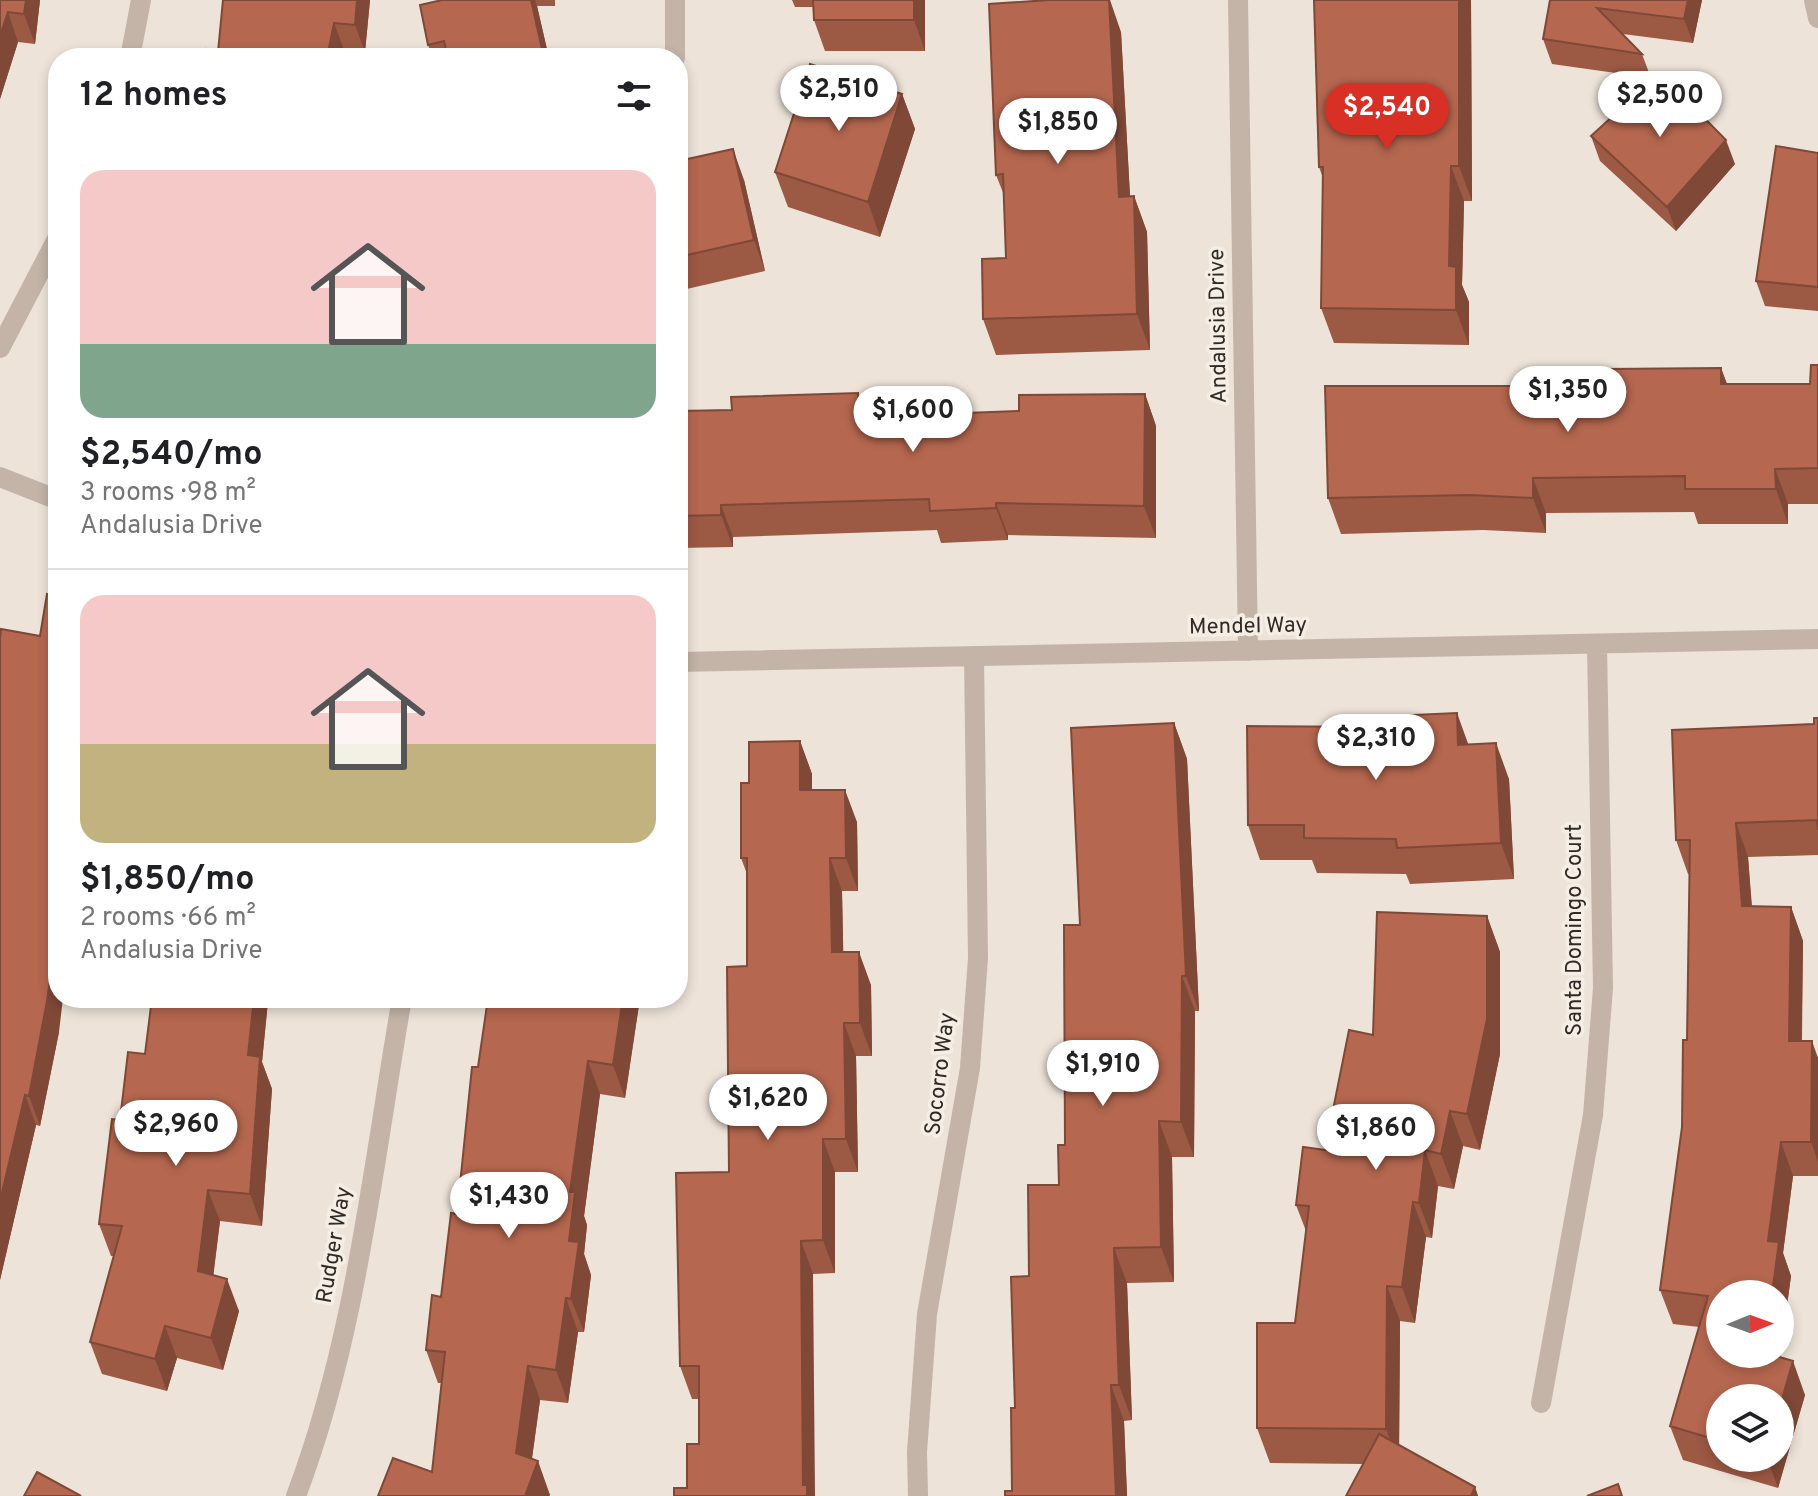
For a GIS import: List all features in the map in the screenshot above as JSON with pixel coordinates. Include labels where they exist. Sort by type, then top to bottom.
[{"type":"street","points":[[132,48],[141,0]]},
{"type":"street","points":[[675,0],[675,48]]},
{"type":"street","name":"Andalusia Drive","points":[[1238,0],[1248,651]]},
{"type":"street","points":[[1814,0],[1818,18]]},
{"type":"street","points":[[0,348],[48,256]]},
{"type":"street","points":[[0,477],[48,496]]},
{"type":"street","name":"Mendel Way","points":[[688,662],[1818,639]]},
{"type":"street","name":"Santa Domingo Court","points":[[1541,1403],[1593,1115],[1603,988],[1597,644]]},
{"type":"street","name":"Socorro Way","points":[[918,1496],[917,1452],[927,1314],[970,1068],[978,958],[974,656]]},
{"type":"street","name":"Rudger Way","points":[[296,1496],[317,1441],[340,1355],[400,1008]]},
{"type":"building","points":[[0,0],[26,0],[24,14],[8,12],[0,36]]},
{"type":"building","points":[[223,0],[357,0],[355,25],[334,23],[329,48],[218,48]]},
{"type":"building","points":[[442,0],[531,0],[542,48],[446,48],[444,41],[428,45],[420,5]]},
{"type":"building","points":[[813,0],[914,0],[914,20],[814,20]]},
{"type":"building","points":[[1109,0],[1119,197],[1134,196],[1137,314],[983,319],[982,259],[1006,258],[1003,174],[996,175],[989,4]]},
{"type":"building","points":[[1314,0],[1459,0],[1459,166],[1451,166],[1449,266],[1456,267],[1456,310],[1321,308],[1323,167],[1319,167]]},
{"type":"building","points":[[1550,0],[1688,0],[1684,19],[1597,8],[1642,54],[1543,39]]},
{"type":"building","points":[[810,64],[902,94],[868,202],[775,172]]},
{"type":"building","points":[[1660,73],[1726,140],[1667,207],[1591,136]]},
{"type":"building","points":[[1776,146],[1818,153],[1818,287],[1756,281]]},
{"type":"building","points":[[733,149],[754,240],[688,255],[688,159]]},
{"type":"building","points":[[1811,365],[1818,365],[1818,468],[1775,469],[1776,489],[1685,489],[1685,476],[1533,478],[1533,498],[1470,495],[1328,498],[1325,386],[1606,386],[1606,369],[1721,368],[1721,384],[1810,384]]},
{"type":"building","points":[[858,393],[859,417],[1019,411],[1019,395],[1145,394],[1144,506],[996,503],[996,508],[930,511],[929,499],[721,505],[721,515],[688,516],[688,411],[732,410],[731,397]]},
{"type":"building","points":[[47,594],[48,994],[29,1096],[25,1095],[0,1201],[0,638],[1,629],[40,636]]},
{"type":"building","points":[[1457,713],[1458,745],[1496,743],[1501,843],[1397,848],[1396,839],[1304,838],[1304,825],[1248,825],[1247,726],[1391,727],[1391,716]]},
{"type":"building","points":[[1814,718],[1818,718],[1818,830],[1817,820],[1736,823],[1742,906],[1791,907],[1789,1041],[1812,1041],[1811,1142],[1781,1142],[1768,1241],[1779,1242],[1774,1280],[1706,1280],[1706,1296],[1660,1290],[1682,1127],[1683,1040],[1687,1040],[1690,840],[1676,840],[1672,730],[1814,724]]},
{"type":"building","points":[[1174,723],[1186,976],[1182,976],[1181,1122],[1159,1121],[1161,1247],[1114,1248],[1119,1385],[1111,1385],[1116,1496],[1005,1496],[1005,1491],[1012,1491],[1011,1408],[1015,1408],[1011,1277],[1029,1276],[1028,1185],[1059,1185],[1058,1145],[1065,1145],[1064,925],[1080,925],[1071,728]]},
{"type":"building","points":[[800,741],[800,790],[845,790],[846,858],[830,858],[832,952],[859,952],[860,1023],[844,1023],[846,1139],[823,1139],[823,1240],[801,1241],[803,1485],[807,1485],[807,1496],[674,1496],[674,1488],[687,1488],[687,1444],[699,1444],[699,1366],[680,1366],[676,1173],[729,1172],[727,967],[747,966],[747,858],[741,858],[741,783],[749,783],[749,742]]},
{"type":"building","points":[[1377,912],[1487,916],[1487,1019],[1467,1114],[1450,1111],[1441,1154],[1425,1150],[1419,1203],[1413,1202],[1402,1287],[1387,1286],[1386,1429],[1257,1428],[1257,1323],[1295,1323],[1309,1206],[1296,1205],[1303,1147],[1325,1150],[1349,1030],[1373,1035]]},
{"type":"building","points":[[151,1008],[253,1008],[248,1055],[260,1057],[250,1194],[208,1190],[198,1271],[227,1279],[211,1338],[165,1326],[155,1359],[90,1342],[122,1226],[99,1224],[112,1119],[120,1120],[128,1052],[145,1054]]},
{"type":"building","points":[[487,1008],[622,1008],[613,1065],[588,1061],[570,1192],[575,1192],[569,1241],[579,1242],[571,1299],[566,1298],[556,1370],[528,1366],[516,1453],[538,1461],[525,1496],[378,1496],[393,1458],[432,1472],[445,1352],[426,1350],[432,1295],[441,1297],[451,1213],[457,1214],[472,1067],[478,1067]]},
{"type":"building","points":[[1706,1303],[1706,1368],[1791,1368],[1786,1384],[1706,1384],[1706,1437],[1670,1426]]},
{"type":"building","points":[[1379,1434],[1475,1487],[1471,1496],[1346,1496]]},
{"type":"building","points":[[37,1472],[81,1496],[24,1496]]},
{"type":"building","points":[[1618,1484],[1622,1496],[1587,1496]]}]
